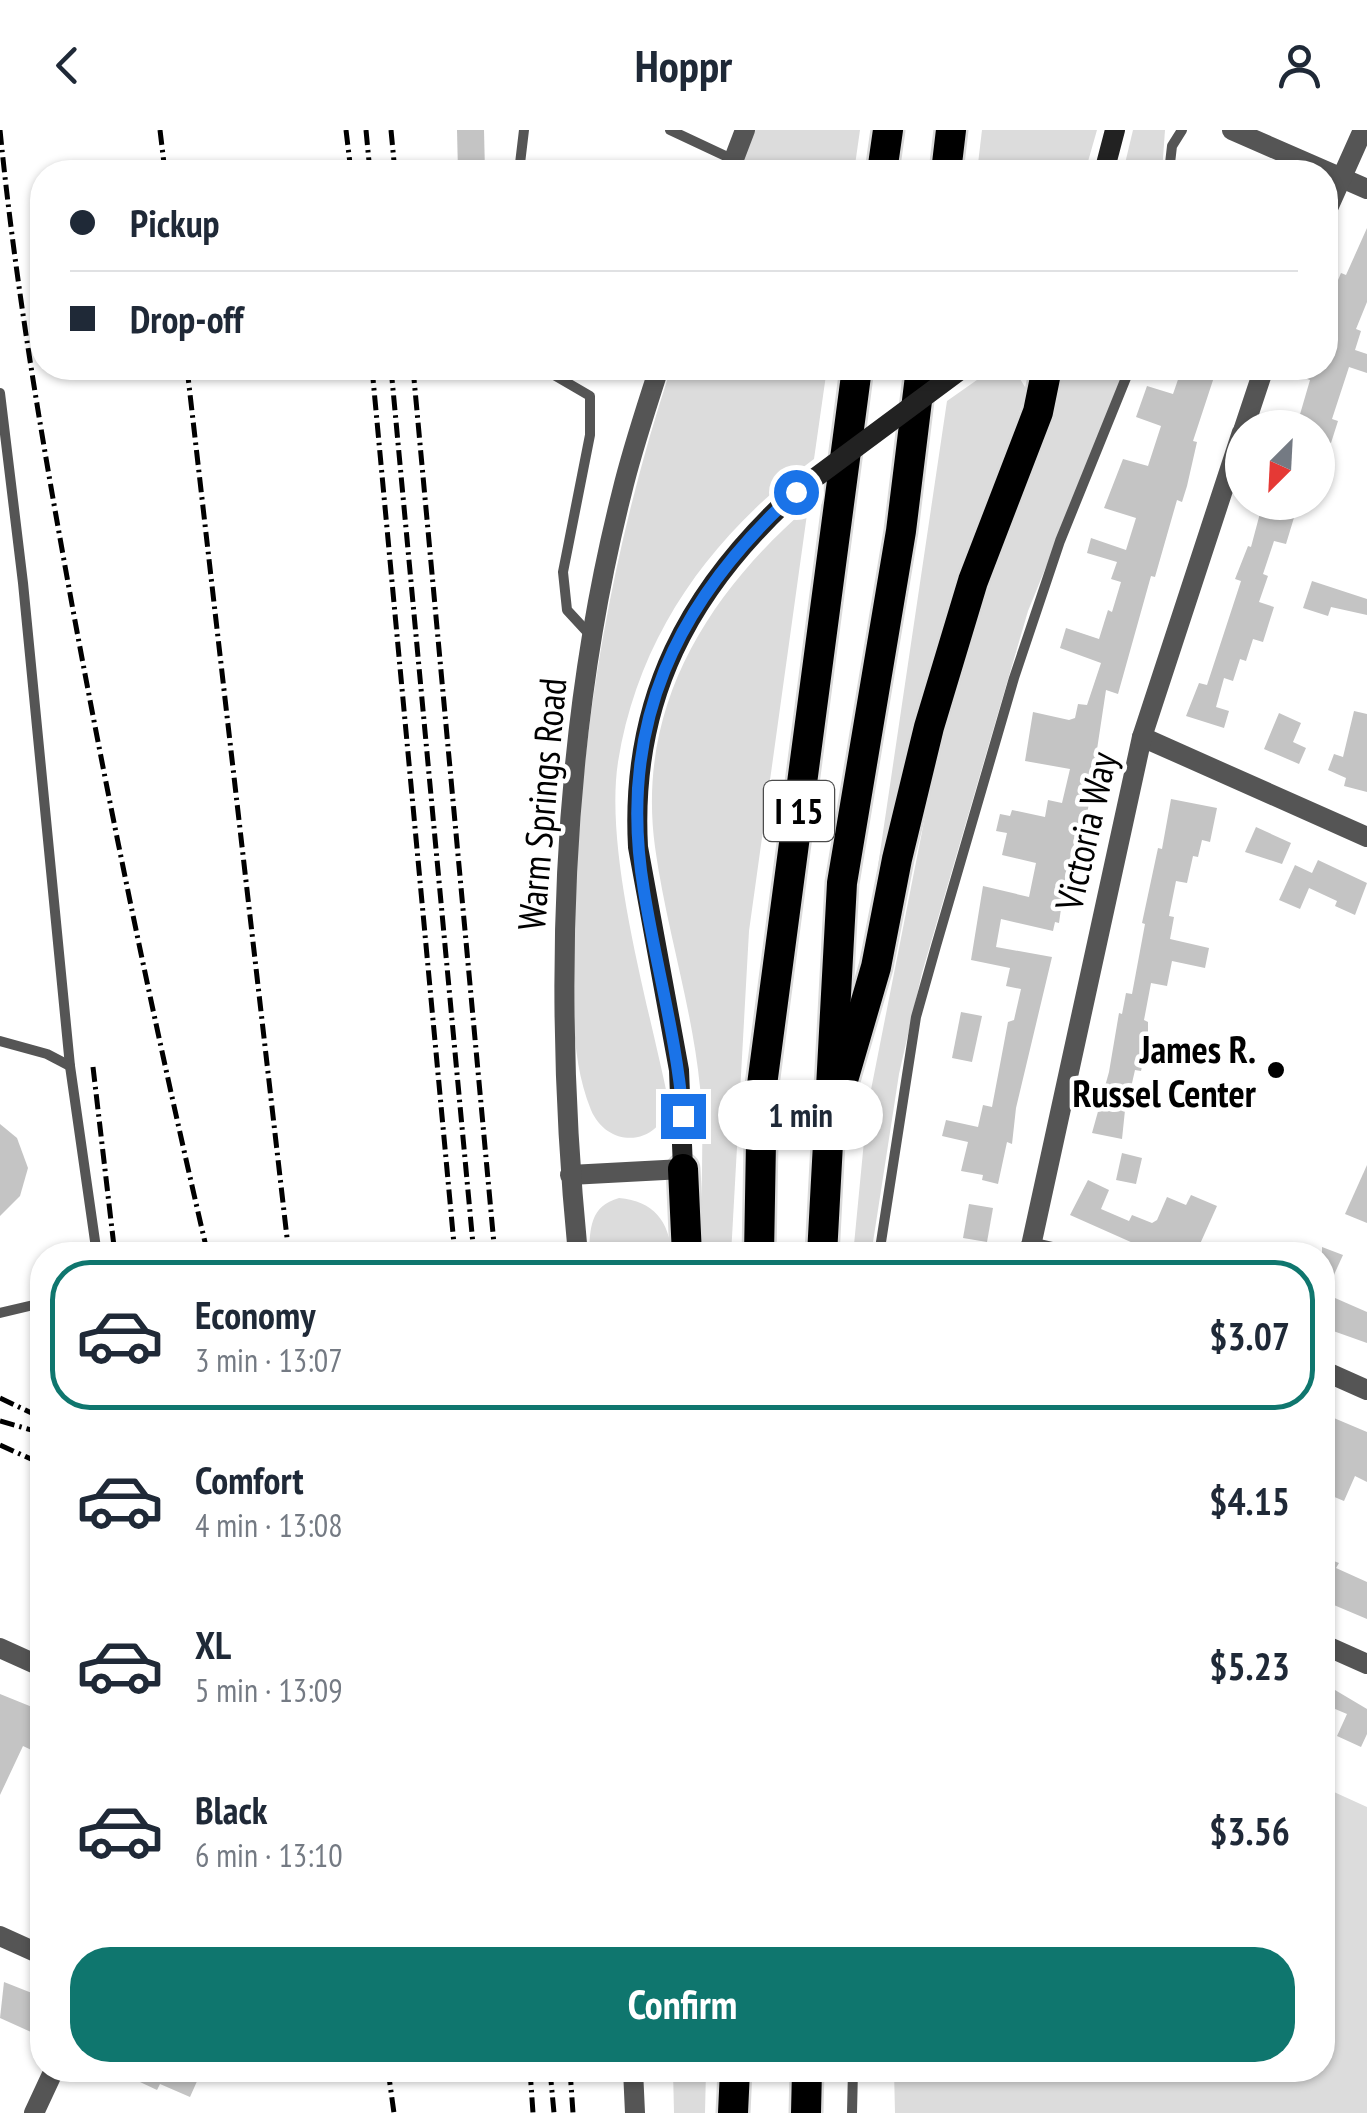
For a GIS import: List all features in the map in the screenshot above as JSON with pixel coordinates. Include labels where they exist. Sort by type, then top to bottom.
[{"type":"highway","points":[[884,160],[888,130]]},
{"type":"highway","points":[[947,160],[951,130]]},
{"type":"highway","name":"I 15","points":[[759,1242],[762,1085],[855,380]]},
{"type":"highway","name":"I 15","points":[[822,1242],[842,883],[901,531],[920,380]]},
{"type":"highway","points":[[826,1138],[876,968],[928,727],[973,581],[1038,412],[1045,380]]},
{"type":"highway","points":[[683,1169],[686,1242]]},
{"type":"highway","points":[[733,2113],[734,2082]]},
{"type":"highway","points":[[806,2113],[807,2082]]},
{"type":"main road","points":[[1107,160],[1115,130]]},
{"type":"main road","points":[[683,1169],[679,1070],[638,847],[636,810],[641,759],[658,687],[687,620],[730,557],[796,492],[946,380]]},
{"type":"street","points":[[734,160],[745,130]]},
{"type":"street","points":[[1232,130],[1301,160]]},
{"type":"street","points":[[1338,187],[1363,130]]},
{"type":"street","points":[[1338,176],[1367,189]]},
{"type":"street","name":"Warm Springs Road","points":[[577,1242],[563,1049],[564,915],[571,794],[592,637],[622,492],[655,380]]},
{"type":"street","name":"Victoria Way","points":[[1250,410],[1260,380]]},
{"type":"street","name":"Victoria Way","points":[[1031,1242],[1142,736],[1225,485]]},
{"type":"street","points":[[1142,736],[1367,836]]},
{"type":"street","points":[[570,1175],[683,1169]]},
{"type":"street","points":[[1335,1376],[1367,1390]]},
{"type":"street","points":[[0,1648],[30,1662]]},
{"type":"street","points":[[1335,1650],[1367,1664]]},
{"type":"street","points":[[0,1936],[30,1950]]},
{"type":"street","points":[[34,2113],[48,2082]]},
{"type":"street","points":[[633,2082],[635,2113]]},
{"type":"lane","points":[[520,160],[524,130]]},
{"type":"lane","points":[[670,130],[722,160]]},
{"type":"lane","points":[[1170,160],[1172,146],[1182,130]]},
{"type":"lane","points":[[563,380],[590,396],[590,436],[563,572],[566,610],[592,637]]},
{"type":"lane","points":[[880,1242],[916,1017],[936,946],[1014,678],[1060,540],[1125,380]]},
{"type":"lane","points":[[0,393],[70,1066],[95,1242]]},
{"type":"lane","points":[[0,510],[16,518]]},
{"type":"lane","points":[[0,1041],[47,1054],[70,1066]]},
{"type":"lane","points":[[0,1313],[30,1305]]},
{"type":"lane","points":[[852,2113],[853,2082]]},
{"type":"shaded area","points":[[755,130],[860,130],[856,160],[744,160]]},
{"type":"shaded area","points":[[982,130],[1097,130],[1088,160],[978,160]]},
{"type":"shaded area","points":[[1133,130],[1165,130],[1163,160],[1126,160]]},
{"type":"shaded area","points":[[667,380],[825,380],[814,459],[743,520],[686,591],[662,629],[628,715],[618,762],[617,840],[631,930],[668,1099],[657,1126],[635,1138],[610,1132],[591,1110],[579,1070],[573,1007],[576,871],[589,725],[614,580]]},
{"type":"shaded area","points":[[977,380],[1021,380],[1025,387],[932,680],[888,867],[878,866],[947,401]]},
{"type":"shaded area","points":[[1060,380],[1122,380],[1028,611],[922,973],[899,1074],[873,1242],[854,1242],[867,1110],[932,781],[965,651],[1049,423]]},
{"type":"shaded area","points":[[808,507],[749,931],[732,1242],[701,1242],[700,1087],[655,847],[652,796],[657,747],[668,701],[686,658],[710,616],[772,541]]},
{"type":"shaded area","points":[[619,1198],[650,1208],[663,1223],[669,1242],[590,1242],[597,1212]]},
{"type":"shaded area","points":[[1335,1792],[1367,1807],[1367,2113],[895,2113],[894,2082],[1335,2082]]},
{"type":"shaded area","points":[[673,2082],[706,2082],[705,2113],[674,2113]]},
{"type":"building","points":[[457,130],[484,130],[485,160],[458,160]]},
{"type":"building","points":[[1367,228],[1367,302],[1356,329],[1361,331],[1355,350],[1367,354],[1367,373],[1349,367],[1335,410],[1301,410],[1310,380],[1338,380],[1341,273],[1346,275]]},
{"type":"building","points":[[1178,380],[1213,380],[1193,441],[1197,442],[1187,486],[1182,502],[1177,500],[1155,577],[1151,576],[1118,694],[1106,690],[1088,809],[1080,842],[1075,841],[1066,873],[1059,923],[1055,922],[1053,931],[1001,919],[996,947],[1052,957],[1016,1108],[1012,1144],[1007,1142],[998,1184],[982,1180],[983,1175],[961,1171],[968,1142],[942,1136],[946,1120],[978,1127],[983,1105],[992,1107],[1008,1022],[1014,1020],[1021,989],[1006,986],[1010,968],[971,960],[983,886],[1029,897],[1036,863],[1002,855],[1007,833],[996,831],[1000,814],[1010,816],[1012,810],[1045,817],[1048,800],[1062,803],[1070,769],[1025,761],[1033,712],[1069,720],[1075,718],[1078,704],[1087,705],[1101,663],[1060,648],[1066,628],[1099,639],[1108,610],[1112,612],[1121,582],[1111,579],[1117,562],[1087,553],[1091,538],[1126,550],[1136,518],[1104,508],[1123,459],[1148,466],[1161,426],[1136,417],[1147,386],[1173,394]]},
{"type":"building","points":[[1258,520],[1293,520],[1286,544],[1274,541],[1263,574],[1268,576],[1259,602],[1274,607],[1263,642],[1253,639],[1246,661],[1240,659],[1233,681],[1224,678],[1216,707],[1229,711],[1224,728],[1186,716],[1199,683],[1207,685],[1241,581],[1235,579],[1248,546],[1251,547]]},
{"type":"building","points":[[1312,581],[1367,599],[1367,615],[1331,607],[1328,616],[1303,608]]},
{"type":"building","points":[[1354,711],[1367,714],[1367,792],[1344,786],[1346,778],[1328,770],[1334,754],[1343,757]]},
{"type":"building","points":[[1279,713],[1301,723],[1293,742],[1306,748],[1299,764],[1264,749]]},
{"type":"building","points":[[1171,799],[1217,808],[1210,842],[1202,840],[1198,857],[1193,856],[1187,883],[1176,881],[1169,916],[1174,917],[1170,939],[1209,948],[1205,968],[1172,961],[1167,986],[1151,983],[1144,1020],[1148,1022],[1148,1038],[1141,1071],[1135,1070],[1130,1092],[1127,1091],[1122,1139],[1092,1133],[1109,1072],[1119,1013],[1122,1014],[1126,993],[1132,994],[1145,924],[1142,923]]},
{"type":"building","points":[[1256,827],[1291,843],[1282,864],[1245,852]]},
{"type":"building","points":[[1318,860],[1367,883],[1355,915],[1309,888],[1300,909],[1279,900],[1295,865],[1312,873]]},
{"type":"building","points":[[961,1012],[982,1016],[972,1062],[952,1058]]},
{"type":"building","points":[[0,1124],[17,1138],[28,1168],[20,1196],[0,1216]]},
{"type":"building","points":[[1122,1153],[1142,1158],[1136,1184],[1116,1180]]},
{"type":"building","points":[[1367,1165],[1367,1223],[1345,1214]]},
{"type":"building","points":[[1088,1180],[1109,1190],[1101,1209],[1129,1221],[1132,1215],[1152,1223],[1157,1220],[1167,1197],[1186,1205],[1191,1195],[1217,1206],[1201,1242],[1131,1242],[1070,1215]]},
{"type":"building","points":[[969,1204],[993,1208],[987,1242],[963,1238]]},
{"type":"building","points":[[1335,1252],[1343,1255],[1335,1273]]},
{"type":"building","points":[[1335,1298],[1367,1312],[1367,1343],[1335,1332]]},
{"type":"building","points":[[1335,1418],[1367,1432],[1367,1482],[1355,1476],[1344,1501],[1335,1497]]},
{"type":"building","points":[[1335,1561],[1339,1563],[1336,1568],[1367,1582],[1367,1619],[1335,1605]]},
{"type":"building","points":[[1335,1690],[1367,1709],[1367,1734],[1361,1747],[1337,1736],[1347,1714],[1335,1709]]},
{"type":"building","points":[[0,1694],[30,1706],[30,1749],[23,1746],[0,1795]]},
{"type":"building","points":[[4,1982],[30,1992],[30,2032],[0,2018]]},
{"type":"building","points":[[140,2082],[197,2082],[190,2097],[160,2084],[157,2090]]},
{"type":"railway","points":[[0,130],[30,362]]},
{"type":"railway","points":[[160,130],[164,160]]},
{"type":"railway","points":[[346,130],[350,160]]},
{"type":"railway","points":[[366,130],[369,160]]},
{"type":"railway","points":[[391,130],[394,160]]},
{"type":"railway","points":[[33,380],[104,772],[205,1242]]},
{"type":"railway","points":[[188,380],[288,1242]]},
{"type":"railway","points":[[373,380],[454,1242]]},
{"type":"railway","points":[[392,380],[473,1242]]},
{"type":"railway","points":[[414,380],[494,1242]]},
{"type":"railway","points":[[93,1067],[113,1242]]},
{"type":"railway","points":[[0,1398],[30,1412]]},
{"type":"railway","points":[[0,1421],[30,1430]]},
{"type":"railway","points":[[0,1445],[30,1459]]},
{"type":"railway","points":[[390,2082],[394,2113]]},
{"type":"railway","points":[[531,2082],[533,2113]]},
{"type":"railway","points":[[551,2082],[554,2113]]},
{"type":"railway","points":[[571,2082],[573,2113]]},
{"type":"place","name":"James R. Russel Center","points":[[1276,1070]]},
{"type":"route","points":[[683,1116],[669,1007],[638,847],[636,810],[646,731],[658,687],[687,620],[730,557],[796,492]]}]
